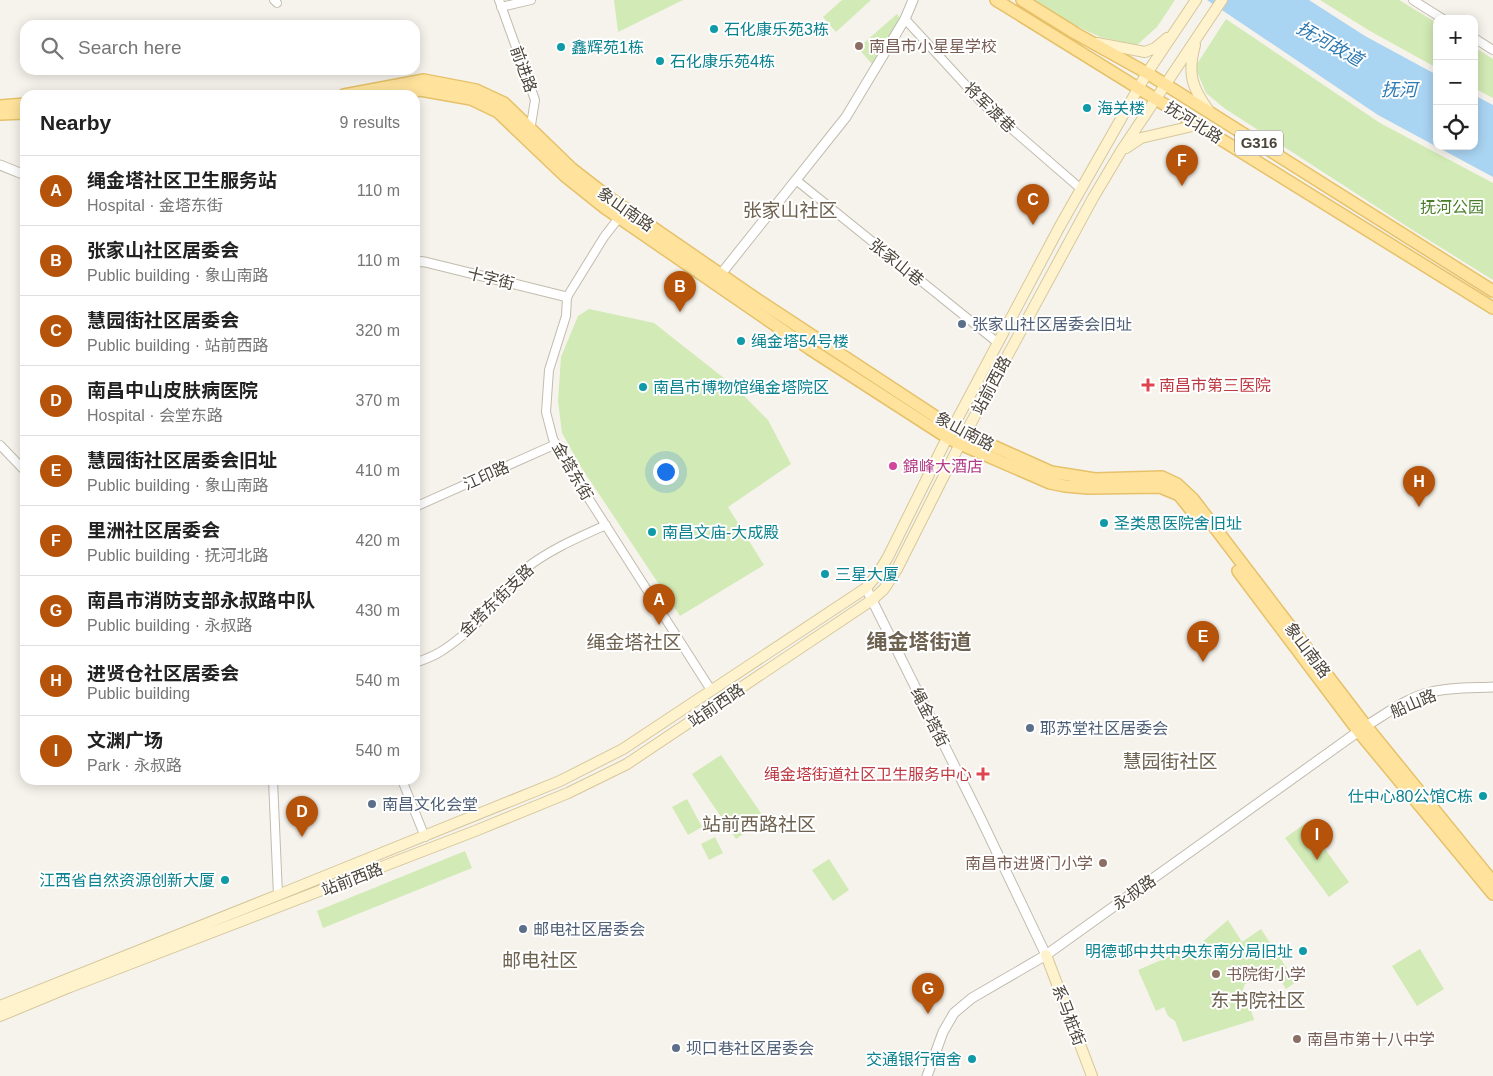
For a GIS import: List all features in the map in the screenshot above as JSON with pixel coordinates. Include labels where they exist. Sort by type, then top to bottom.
[{"type":"main road","name":"抚河北路","points":[[996,0],[1493,308]]},
{"type":"main road","name":"抚河北路","points":[[1022,0],[1147,73],[1493,291]]},
{"type":"main road","points":[[1091,42],[1145,52],[1155,48],[1177,29],[1196,0]]},
{"type":"main road","name":"站前西路","points":[[0,1016],[568,793],[627,764],[872,600],[884,589],[897,569],[963,439],[1084,214],[1121,151],[1222,0]]},
{"type":"main road","name":"站前西路","points":[[0,1006],[425,837],[560,781],[623,749],[866,588],[888,557],[998,343],[1081,189],[1147,73],[1177,29]]},
{"type":"main road","points":[[1197,37],[1192,57],[1191,76],[1198,96],[1210,113]]},
{"type":"main road","name":"象山南路","points":[[371,90],[424,80],[476,90],[504,103],[565,176],[721,274],[951,433]]},
{"type":"main road","name":"象山南路","points":[[420,90],[471,99],[498,112],[528,133]]},
{"type":"main road","points":[[0,106],[20,104]]},
{"type":"main road","points":[[0,114],[20,113]]},
{"type":"main road","points":[[1121,151],[1141,138],[1197,125]]},
{"type":"main road","name":"象山南路","points":[[622,213],[810,349],[951,433],[1050,483],[1088,488],[1160,487],[1179,495],[1493,894]]},
{"type":"main road","name":"象山南路","points":[[1362,729],[1493,882]]},
{"type":"main road","name":"系马桩街","points":[[1046,954],[1092,1076]]},
{"type":"street","points":[[500,4],[531,0]]},
{"type":"street","points":[[721,274],[846,117],[905,19],[913,0]]},
{"type":"street","points":[[1413,0],[1437,15]]},
{"type":"street","name":"前进路","points":[[500,4],[535,100],[528,133]]},
{"type":"street","name":"将军渡巷","points":[[905,19],[983,104],[1081,189]]},
{"type":"street","points":[[1478,41],[1493,50]]},
{"type":"street","points":[[0,165],[20,173]]},
{"type":"street","name":"张家山巷","points":[[796,180],[998,343]]},
{"type":"street","name":"金塔东街","points":[[622,213],[604,237],[568,297],[566,316],[549,370],[546,412],[553,439],[712,690]]},
{"type":"street","name":"十字街","points":[[420,262],[568,297]]},
{"type":"street","name":"江印路","points":[[420,505],[556,444]]},
{"type":"street","points":[[0,446],[20,465]]},
{"type":"street","name":"金塔东街支路","points":[[420,661],[440,652],[470,628],[524,570],[563,544],[606,525]]},
{"type":"street","name":"绳金塔街","points":[[866,588],[1046,954]]},
{"type":"street","name":"船山路","points":[[1362,729],[1407,702],[1430,692],[1456,688],[1493,687]]},
{"type":"street","name":"永叔路","points":[[927,1076],[943,1032],[954,1013],[972,998],[1046,954],[1362,729]]},
{"type":"street","points":[[273,785],[278,895]]},
{"type":"street","points":[[404,785],[425,837]]},
{"type":"green space","points":[[614,0],[683,0],[618,32]]},
{"type":"green space","points":[[842,0],[871,0],[836,32],[823,17]]},
{"type":"green space","points":[[1033,0],[1175,0],[1157,27],[1137,45],[1100,37],[1064,20]]},
{"type":"green space","points":[[1320,0],[1399,0],[1433,21],[1433,66],[1370,31]]},
{"type":"green space","points":[[897,14],[900,18],[872,64],[858,48]]},
{"type":"green space","name":"抚河公园","points":[[1226,19],[1380,123],[1493,183],[1493,280],[1224,108],[1206,93],[1195,67]]},
{"type":"green space","points":[[1478,50],[1493,59],[1493,98],[1478,90]]},
{"type":"green space","points":[[589,309],[654,323],[734,386],[768,420],[791,464],[728,507],[764,565],[680,616],[581,467],[562,433],[558,401],[561,357],[578,316]]},
{"type":"green space","points":[[721,755],[765,819],[736,839],[692,774]]},
{"type":"green space","points":[[687,799],[702,827],[688,835],[672,807]]},
{"type":"green space","points":[[1306,823],[1349,882],[1329,897],[1285,838]]},
{"type":"green space","points":[[715,837],[723,853],[709,860],[701,844]]},
{"type":"green space","points":[[465,851],[472,868],[323,928],[317,911]]},
{"type":"green space","points":[[829,859],[849,890],[833,901],[812,870]]},
{"type":"green space","name":"书院街小学","points":[[1228,920],[1242,942],[1261,929],[1296,982],[1286,989],[1276,972],[1245,984],[1243,989],[1254,1020],[1183,1042],[1175,1021],[1168,1016],[1164,1007],[1156,1011],[1138,970],[1201,943]]},
{"type":"green space","points":[[1420,949],[1444,989],[1417,1006],[1392,966]]},
{"type":"water","name":"抚河","points":[[1207,0],[1309,0],[1365,36],[1433,73],[1433,145],[1378,115]]},
{"type":"water","name":"抚河","points":[[1478,97],[1493,105],[1493,177],[1443,150],[1478,150]]},
{"type":"place","name":"石化康乐苑3栋","points":[[714,29]]},
{"type":"place","name":"南昌市小星星学校","points":[[859,46]]},
{"type":"place","name":"鑫辉苑1栋","points":[[561,47]]},
{"type":"place","name":"石化康乐苑4栋","points":[[660,61]]},
{"type":"place","name":"海关楼","points":[[1087,108]]},
{"type":"place","name":"里洲社区居委会","points":[[1182,186]]},
{"type":"place","name":"慧园街社区居委会","points":[[1033,225]]},
{"type":"place","name":"张家山社区居委会","points":[[680,312]]},
{"type":"place","name":"张家山社区居委会旧址","points":[[962,324]]},
{"type":"place","name":"绳金塔54号楼","points":[[741,341]]},
{"type":"place","name":"南昌市第三医院","points":[[1148,385]]},
{"type":"place","name":"南昌市博物馆绳金塔院区","points":[[643,387]]},
{"type":"place","name":"錦峰大酒店","points":[[893,466]]},
{"type":"place","name":"进贤仓社区居委会","points":[[1419,507]]},
{"type":"place","name":"圣类思医院舍旧址","points":[[1104,523]]},
{"type":"place","name":"南昌文庙-大成殿","points":[[652,532]]},
{"type":"place","name":"三星大厦","points":[[825,574]]},
{"type":"place","name":"绳金塔社区卫生服务站","points":[[659,625]]},
{"type":"place","name":"慧园街社区居委会旧址","points":[[1203,662]]},
{"type":"place","name":"耶苏堂社区居委会","points":[[1030,728]]},
{"type":"place","name":"绳金塔街道社区卫生服务中心","points":[[983,774]]},
{"type":"place","name":"仕中心80公馆C栋","points":[[1483,796]]},
{"type":"place","name":"南昌文化会堂","points":[[372,804]]},
{"type":"place","name":"南昌中山皮肤病医院","points":[[302,837]]},
{"type":"place","name":"文渊广场","points":[[1317,860]]},
{"type":"place","name":"南昌市进贤门小学","points":[[1103,863]]},
{"type":"place","name":"江西省自然资源创新大厦","points":[[225,880]]},
{"type":"place","name":"邮电社区居委会","points":[[523,929]]},
{"type":"place","name":"明德邨中共中央东南分局旧址","points":[[1303,951]]},
{"type":"place","name":"书院街小学","points":[[1216,974]]},
{"type":"place","name":"南昌市消防支部永叔路中队","points":[[928,1014]]},
{"type":"place","name":"南昌市第十八中学","points":[[1297,1039]]},
{"type":"place","name":"坝口巷社区居委会","points":[[676,1048]]},
{"type":"place","name":"交通银行宿舍","points":[[972,1059]]},
{"type":"district","name":"张家山社区","points":[[790,210]]},
{"type":"district","name":"绳金塔社区","points":[[634,642]]},
{"type":"district","name":"绳金塔街道","points":[[919,642]]},
{"type":"district","name":"慧园街社区","points":[[1170,761]]},
{"type":"district","name":"站前西路社区","points":[[759,824]]},
{"type":"district","name":"邮电社区","points":[[540,960]]},
{"type":"district","name":"东书院社区","points":[[1258,1000]]},
{"type":"water label","name":"抚河故道","points":[[1330,44]]}]
